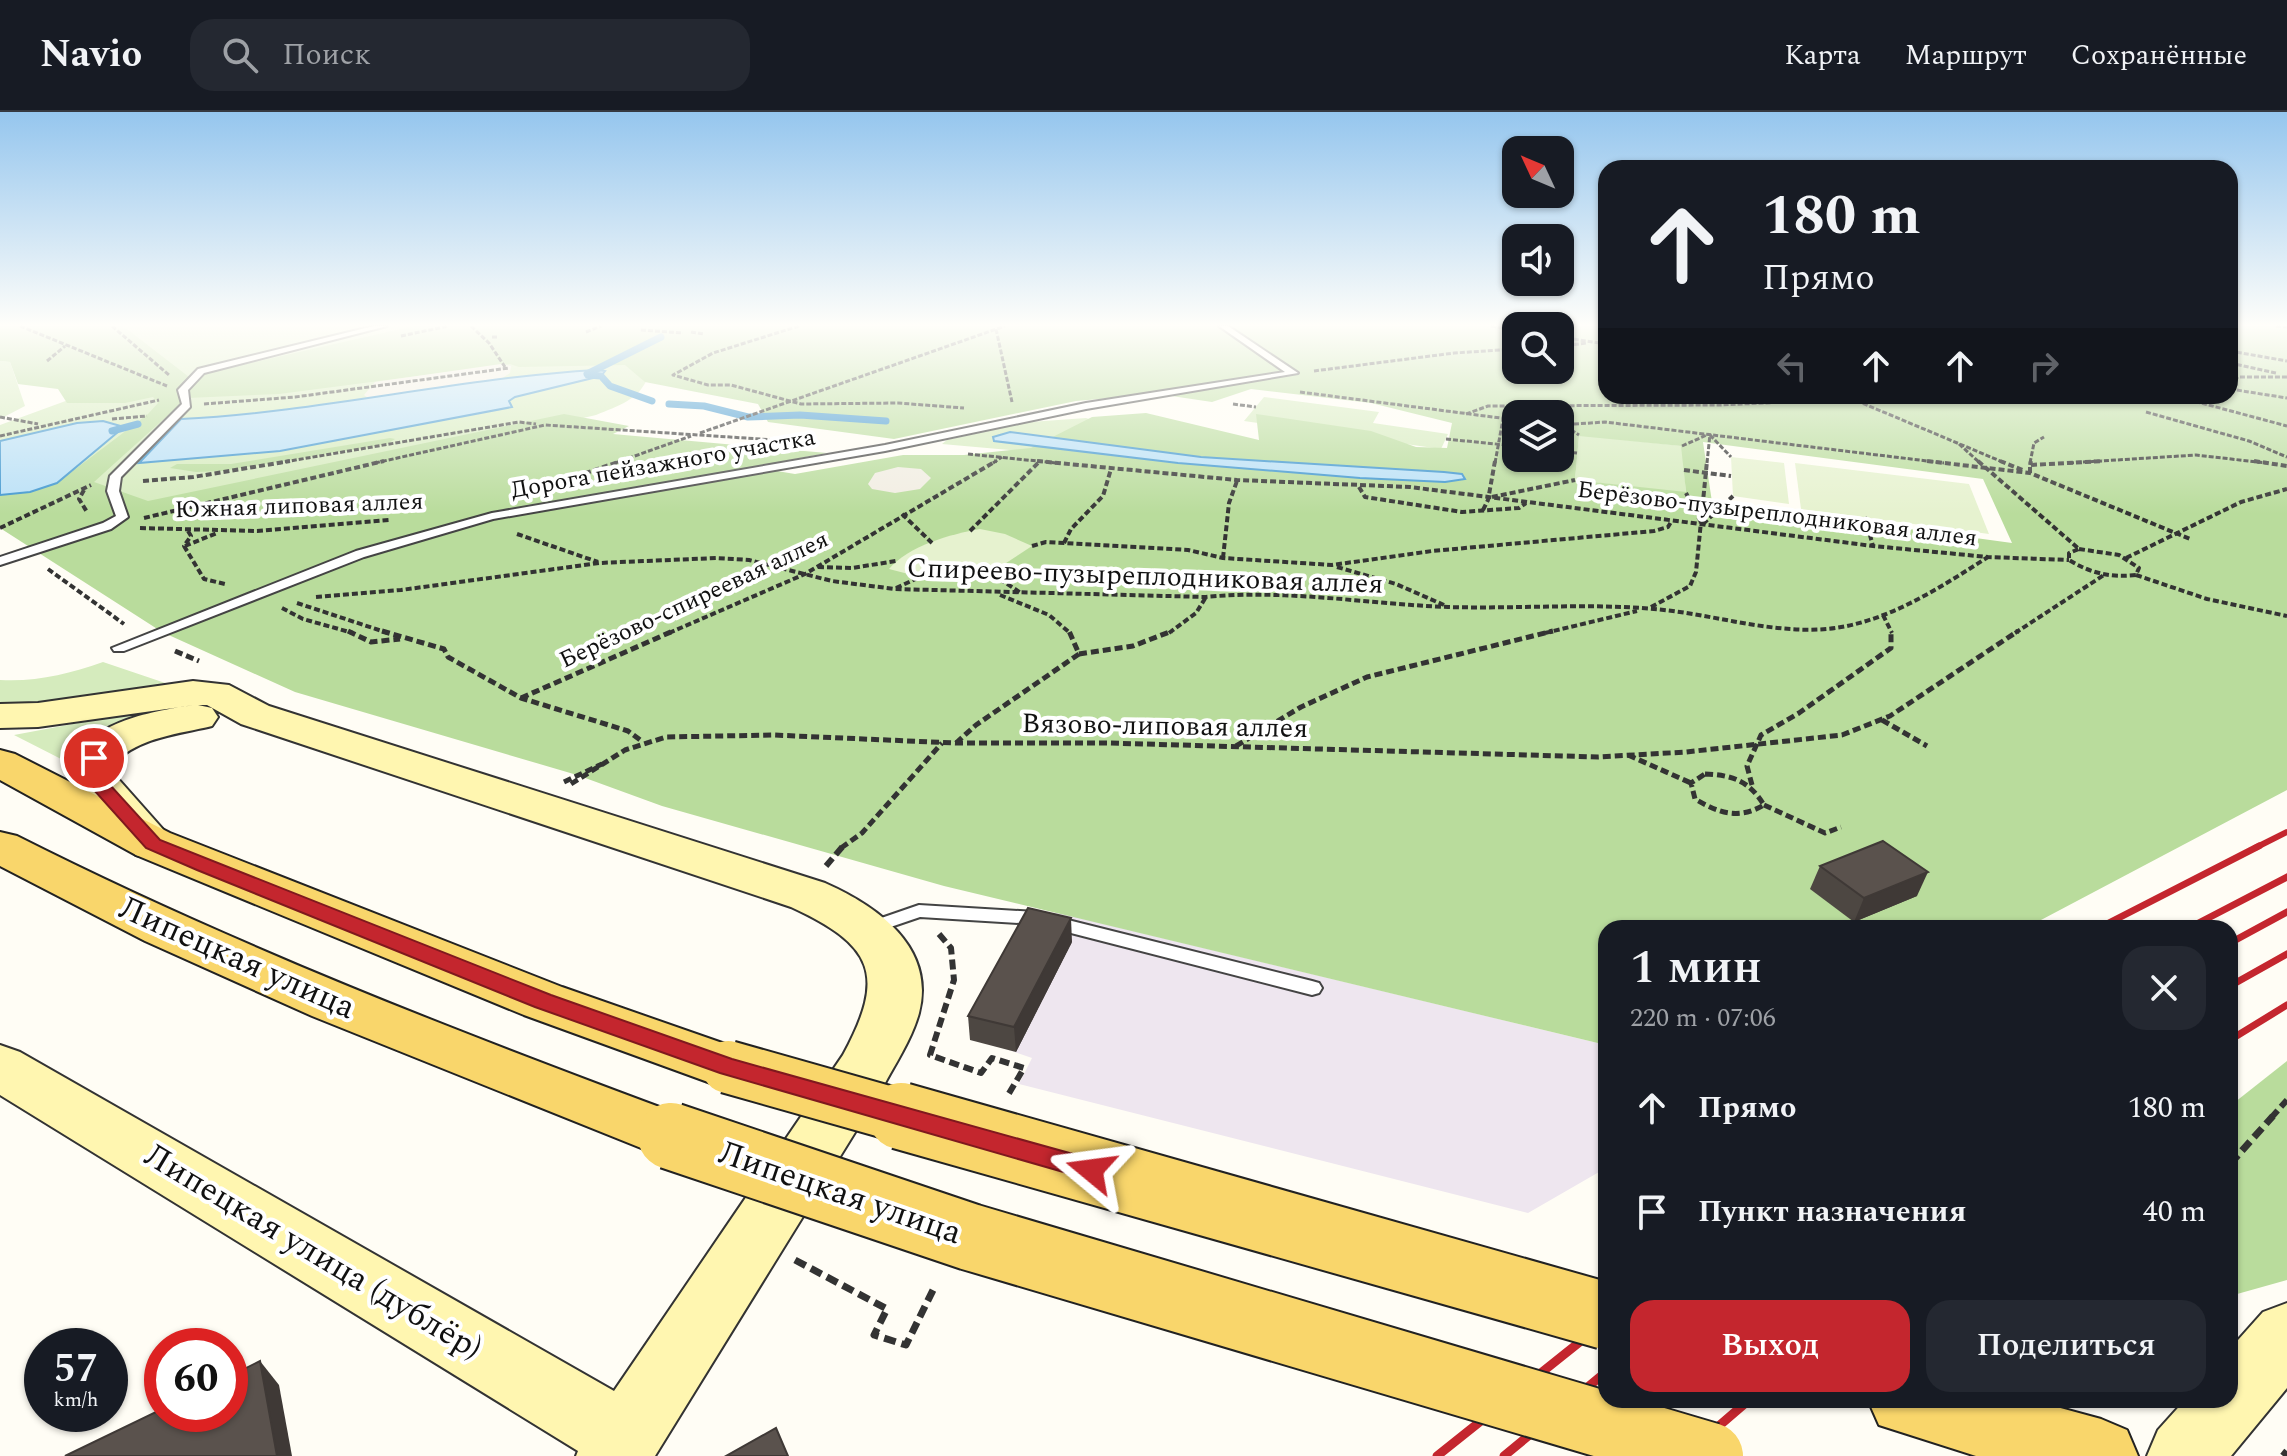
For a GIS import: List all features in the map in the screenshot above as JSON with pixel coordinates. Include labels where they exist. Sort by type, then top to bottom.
[{"type":"main road","points":[[0,763],[153,844],[543,1001],[728,1067],[1598,1314]]},
{"type":"main road","name":"Липецкая улица","points":[[14,859],[233,958],[473,1060],[671,1136],[970,1237],[1710,1456]]},
{"type":"main road","points":[[1932,1408],[2101,1456]]},
{"type":"street","points":[[0,716],[38,715],[193,693],[215,693],[255,715],[552,794],[843,911],[868,929],[888,952],[895,977],[892,1012],[863,1071],[619,1447]]},
{"type":"street","points":[[153,844],[91,775],[94,758],[111,744],[178,719],[255,715]]},
{"type":"street","name":"Липецкая улица (дублёр)","points":[[0,1067],[619,1447]]},
{"type":"street","points":[[2238,1393],[2287,1335]]},
{"type":"street","points":[[2184,1456],[2225,1408]]},
{"type":"lane","points":[[0,561],[107,526],[122,517],[113,484],[116,476],[187,405],[184,389]]},
{"type":"lane","name":"Дорога пейзажного участка","points":[[119,648],[360,554],[481,519],[885,448],[1074,408],[1205,389]]},
{"type":"lane","points":[[868,929],[919,911],[1036,918],[1312,988]]},
{"type":"path","points":[[187,405],[295,397],[356,389]]},
{"type":"path","points":[[742,389],[786,403],[898,403],[938,407]]},
{"type":"path","points":[[113,484],[193,477],[519,422],[694,435],[827,389]]},
{"type":"path","points":[[1009,389],[1012,403]]},
{"type":"path","points":[[1255,389],[1327,395],[1502,419]]},
{"type":"path","points":[[2239,389],[2287,398]]},
{"type":"path","points":[[0,436],[149,403]]},
{"type":"path","points":[[1466,414],[1488,406],[1742,404]]},
{"type":"path","points":[[1863,404],[2190,539]]},
{"type":"path","points":[[2205,404],[2287,426]]},
{"type":"path","points":[[2146,412],[2249,441],[2287,457]]},
{"type":"path","points":[[112,419],[149,415]]},
{"type":"path","points":[[0,418],[39,425]]},
{"type":"path","points":[[1574,425],[1605,422],[2030,473]]},
{"type":"path","points":[[107,526],[484,436],[545,425]]},
{"type":"path","points":[[1483,510],[1502,425]]},
{"type":"path","points":[[1574,432],[1579,435]]},
{"type":"path","points":[[1682,446],[1710,434]]},
{"type":"path","points":[[1710,434],[1731,457]]},
{"type":"path","points":[[1236,746],[1301,707],[1367,677],[1648,608],[1690,586],[1696,572],[1703,525],[1710,434]]},
{"type":"path","points":[[2030,473],[2034,443],[2044,437]]},
{"type":"path","points":[[1446,439],[1502,444]]},
{"type":"path","points":[[1957,442],[2079,549]]},
{"type":"path","points":[[2030,465],[2196,455],[2287,466]]},
{"type":"path","name":"Берёзово-пузыреплодниковая аллея","points":[[1003,456],[1237,480],[1410,487],[1873,546],[1988,557],[2069,560]]},
{"type":"path","name":"Берёзово-спиреевая аллея","points":[[521,698],[805,574],[1003,456]]},
{"type":"path","points":[[970,531],[1042,460]]},
{"type":"path","points":[[1064,543],[1071,529],[1103,496],[1111,469]]},
{"type":"path","points":[[1684,470],[1731,476]]},
{"type":"path","points":[[1223,558],[1229,503],[1237,480]]},
{"type":"path","points":[[1487,498],[1575,480]]},
{"type":"path","points":[[1358,486],[1365,497],[1462,512],[1519,508],[1526,503]]},
{"type":"path","points":[[2126,558],[2241,502],[2287,489]]},
{"type":"path","points":[[1686,493],[1703,525]]},
{"type":"path","points":[[1703,525],[1733,496]]},
{"type":"path","points":[[0,528],[45,508]]},
{"type":"path","points":[[902,514],[932,543]]},
{"type":"path","points":[[1865,517],[1873,546]]},
{"type":"path","points":[[481,519],[599,563]]},
{"type":"path","name":"Южная липовая аллея","points":[[107,526],[222,531],[395,520]]},
{"type":"path","points":[[1032,546],[1046,542],[1188,550],[1223,558],[1332,565],[1432,551],[1654,531],[1668,527],[1671,522]]},
{"type":"path","points":[[184,546],[191,536],[188,531]]},
{"type":"path","points":[[184,546],[222,531]]},
{"type":"path","points":[[184,546],[204,579],[265,593]]},
{"type":"path","points":[[2136,575],[2139,568],[2126,558],[2099,550],[2079,549],[2069,553],[2069,560],[2082,569],[2104,575],[2136,575],[2207,599],[2287,616]]},
{"type":"path","name":"Спиреево-пузыреплодниковая аллея","points":[[315,597],[401,590],[599,563],[716,558],[749,560],[832,581],[895,589],[1206,597],[1248,593],[1447,607],[1648,608],[1797,629],[1822,629],[1883,615],[1931,595],[1988,557]]},
{"type":"path","points":[[818,567],[852,568],[896,561]]},
{"type":"path","points":[[1332,565],[1396,584],[1447,607]]},
{"type":"path","points":[[992,574],[1021,593]]},
{"type":"path","name":"Вязово-липовая аллея","points":[[644,742],[666,737],[773,735],[955,743],[1236,746],[1598,757],[1624,753],[1686,752],[1842,735],[1881,720],[1939,686],[2104,575]]},
{"type":"path","points":[[895,589],[920,577]]},
{"type":"path","points":[[995,593],[1061,621],[1077,641],[1079,654]]},
{"type":"path","points":[[955,743],[1079,654],[1129,647],[1167,636],[1199,612],[1206,597]]},
{"type":"path","points":[[285,600],[301,599]]},
{"type":"path","points":[[285,600],[281,609],[303,619],[343,629],[371,642],[405,639]]},
{"type":"path","points":[[285,600],[405,639],[427,642],[444,649],[448,657],[521,698],[628,731],[644,742],[552,794]]},
{"type":"path","points":[[1841,827],[1825,833],[1764,805],[1752,785],[1747,766],[1761,735],[1799,713],[1891,648],[1892,633],[1883,615]]},
{"type":"path","points":[[1881,720],[1927,746]]},
{"type":"path","points":[[822,870],[846,842],[862,833],[942,742]]},
{"type":"path","points":[[1624,753],[1691,783]]},
{"type":"path","points":[[552,794],[593,766],[608,762]]},
{"type":"path","points":[[1691,783],[1705,774],[1729,775],[1752,785]]},
{"type":"path","points":[[1691,783],[1695,799],[1719,813],[1749,816],[1764,805]]},
{"type":"path","points":[[919,911],[951,948],[954,980],[930,1055],[981,1073],[992,1058],[1024,1068],[1008,1096]]},
{"type":"path","points":[[2238,1155],[2287,1100]]},
{"type":"path","points":[[798,1261],[887,1309],[874,1335],[906,1345],[934,1288]]},
{"type":"path","points":[[2283,1456],[2287,1451]]},
{"type":"shaded area","points":[[369,389],[456,389],[372,401],[364,395]]},
{"type":"shaded area","points":[[898,467],[921,469],[931,478],[920,489],[895,493],[872,489],[868,484],[875,473]]},
{"type":"shaded area","points":[[1055,912],[1598,1043],[1598,1173],[1528,1213],[1019,1084],[1032,1058],[988,1043]]},
{"type":"green space","points":[[0,389],[19,389],[25,406],[0,419]]},
{"type":"green space","points":[[56,389],[320,389],[279,394],[187,398],[94,482],[148,501],[564,414],[629,426],[613,434],[827,453],[753,467],[795,474],[903,455],[964,455],[1031,448],[1092,417],[1146,413],[1259,440],[1256,414],[1371,431],[1416,447],[1447,448],[1452,423],[1371,403],[1251,389],[1212,402],[1158,394],[1076,401],[894,439],[768,422],[758,404],[680,389],[1598,389],[1598,404],[2238,404],[2238,389],[2287,389],[2287,790],[2041,920],[1598,920],[1598,1043],[944,886],[662,806],[577,775],[295,692],[162,632],[0,528],[0,495],[30,492],[57,483],[148,414],[158,403],[153,397],[125,403],[67,403]],"holes":[[[1579,436],[1681,446],[1686,492],[1575,480]],[[1703,442],[1983,479],[2012,543],[1712,502]]]},
{"type":"green space","points":[[99,389],[641,389],[620,405],[596,415],[363,469],[0,528],[0,425]]},
{"type":"green space","points":[[1264,397],[1379,412],[1373,423],[1448,434],[1441,449],[1244,421]]},
{"type":"green space","points":[[1086,418],[1095,421],[1044,453],[942,444],[947,440],[1030,422]]},
{"type":"green space","points":[[1579,435],[1682,446],[1686,493],[1575,480]]},
{"type":"green space","points":[[395,439],[387,444],[222,471],[196,472],[170,468],[177,464],[231,464]]},
{"type":"green space","points":[[1731,457],[1784,463],[1789,504],[1733,496]]},
{"type":"green space","points":[[1795,463],[1969,484],[1989,534],[1801,509]]},
{"type":"green space","points":[[980,529],[1005,534],[1032,546],[980,580],[920,577],[889,569],[918,548]]},
{"type":"green space","points":[[103,662],[177,687],[37,705],[0,706],[0,680],[52,676]]},
{"type":"green space","points":[[185,703],[201,708],[92,740],[65,761],[14,735]]},
{"type":"green space","points":[[2287,1061],[2287,1280],[2238,1294],[2238,1100]]},
{"type":"water","points":[[432,389],[549,389],[515,397],[509,401],[512,407],[280,451],[139,463],[181,419],[285,410]]},
{"type":"water","points":[[103,421],[124,427],[57,483],[30,492],[0,495],[0,441],[77,423]]},
{"type":"water","points":[[1010,432],[1201,457],[1444,472],[1462,474],[1465,479],[1445,482],[1360,478],[1178,463],[994,441],[993,437]]},
{"type":"building","points":[[1883,841],[1928,872],[1864,898],[1820,866]]},
{"type":"building","points":[[1028,908],[1071,918],[1014,1027],[968,1016]]},
{"type":"building","points":[[260,1361],[277,1456],[65,1456],[115,1432],[128,1432],[128,1425],[144,1418],[144,1432],[248,1432],[248,1367]]},
{"type":"building","points":[[776,1428],[788,1456],[726,1456]]},
{"type":"waterway","points":[[618,389],[652,401]]},
{"type":"waterway","points":[[669,404],[704,406],[748,417],[800,415],[886,421]]},
{"type":"waterway","points":[[112,431],[138,424]]},
{"type":"railway","points":[[2259,846],[2287,832]]},
{"type":"railway","points":[[2115,920],[2259,846]]},
{"type":"railway","points":[[2255,848],[2259,846]]},
{"type":"railway","points":[[2204,920],[2287,877]]},
{"type":"railway","points":[[2238,939],[2287,912]]},
{"type":"railway","points":[[2238,982],[2287,954]]},
{"type":"railway","points":[[2238,1035],[2287,1005]]},
{"type":"railway","points":[[1437,1456],[1598,1327]]},
{"type":"railway","points":[[1504,1456],[1598,1379]]},
{"type":"railway","points":[[1601,1456],[1656,1408]]},
{"type":"railway","points":[[1684,1456],[1740,1408]]},
{"type":"route","points":[[94,758],[91,775],[153,844],[307,908],[543,1001],[728,1067],[1091,1170]]}]
